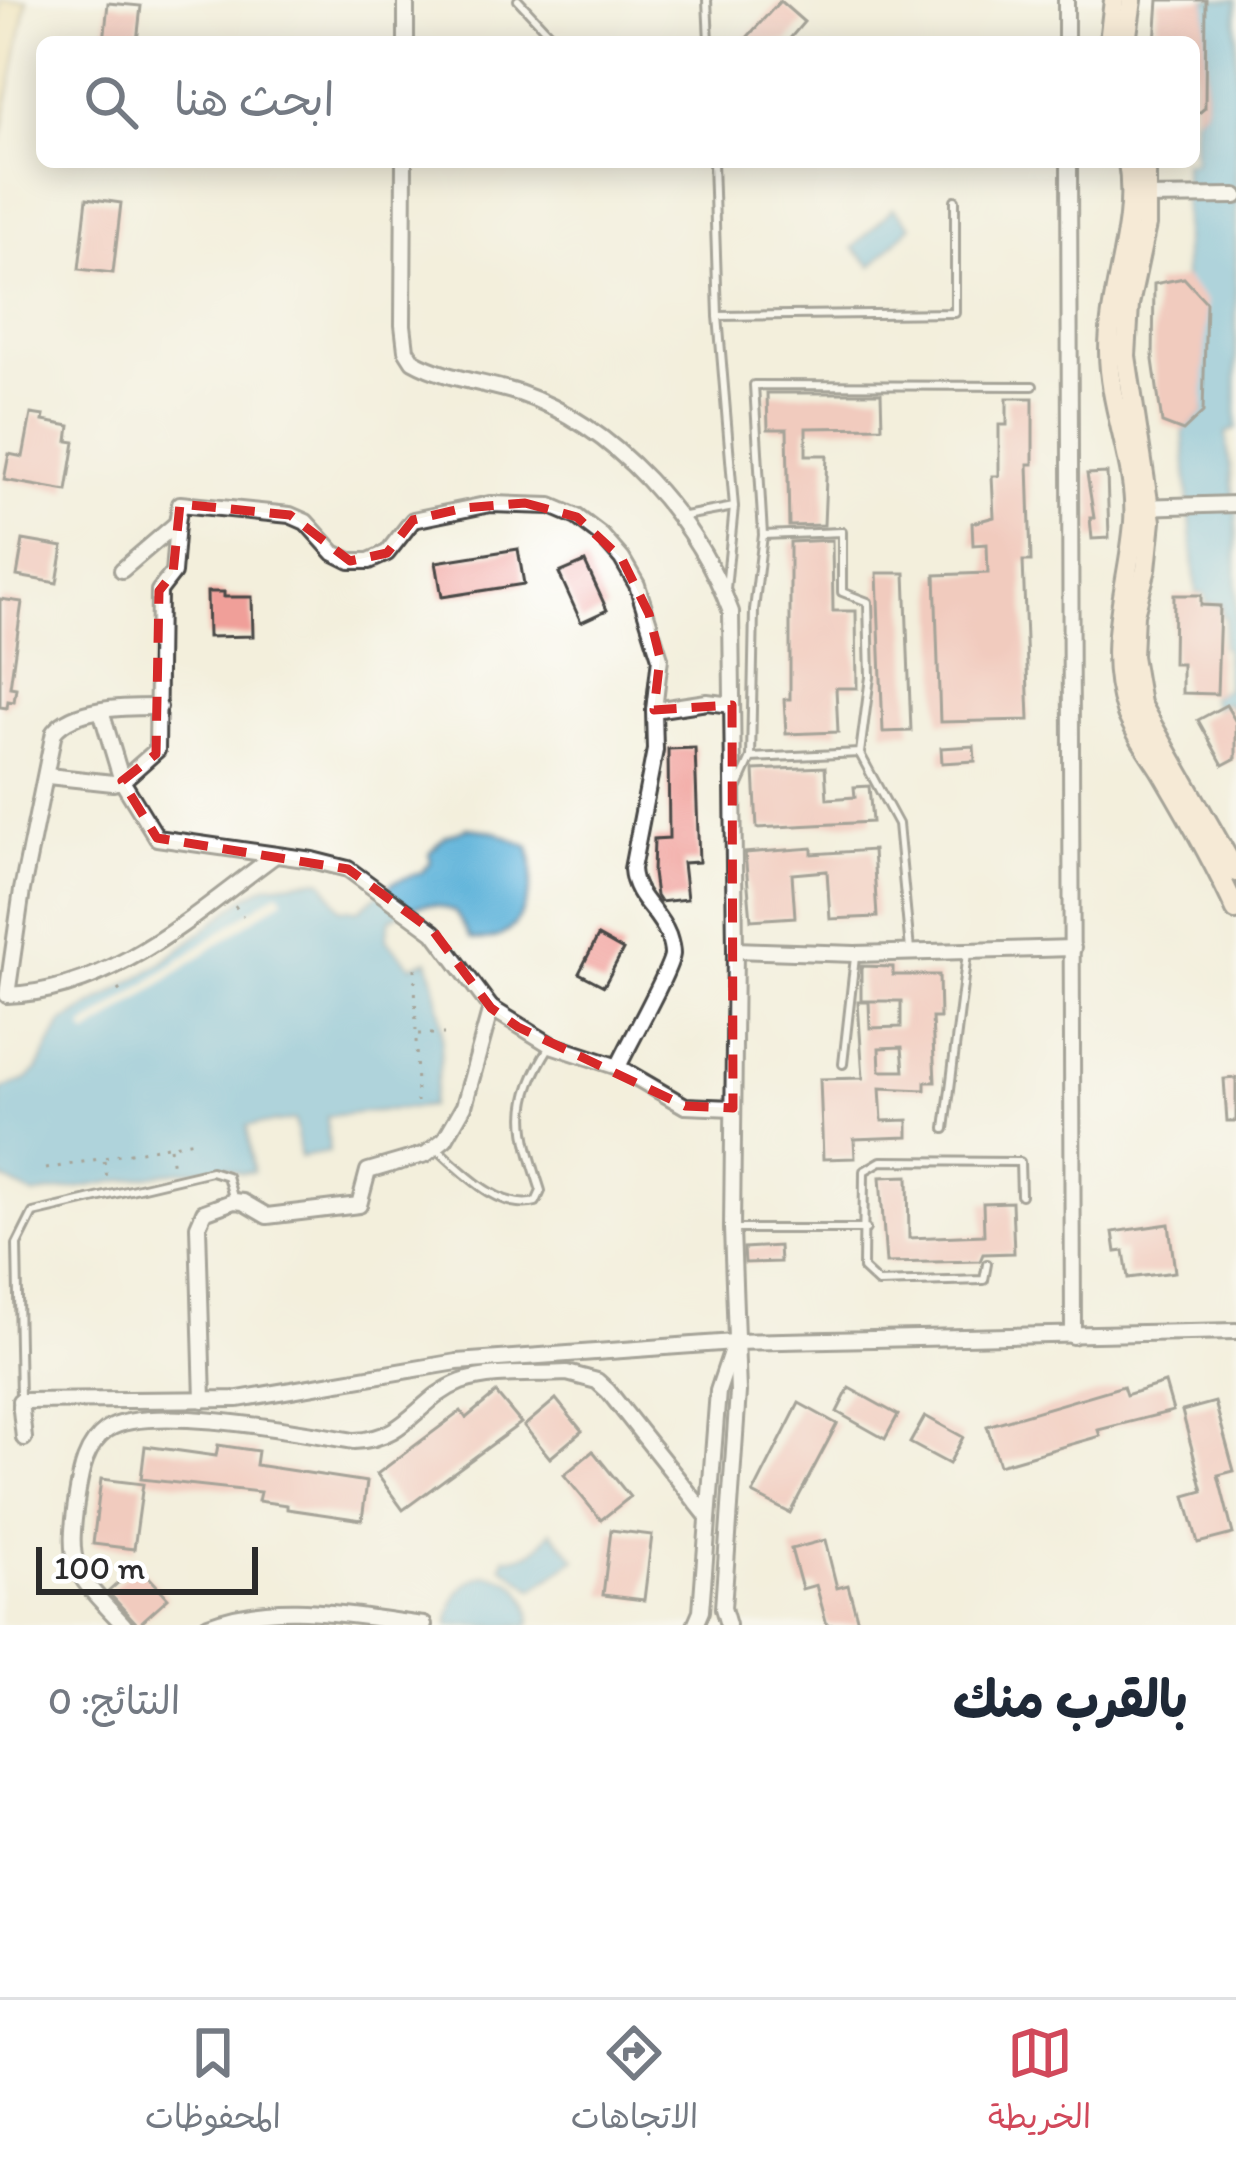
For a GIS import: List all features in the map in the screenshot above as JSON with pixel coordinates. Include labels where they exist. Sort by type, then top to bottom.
[{"type":"street","points":[[406,0],[406,36]]},
{"type":"street","points":[[1066,0],[1066,36]]},
{"type":"street","points":[[1110,36],[1114,0]]},
{"type":"street","points":[[1127,36],[1132,0]]},
{"type":"street","points":[[404,168],[403,325],[406,350],[413,361],[520,394],[593,433],[648,479],[678,518],[710,566],[726,598],[733,627],[732,1229],[738,1392],[725,1625],[697,1625],[718,1391],[734,1342]]},
{"type":"street","points":[[1069,168],[1073,1336]]},
{"type":"street","points":[[1130,168],[1140,197]]},
{"type":"street","points":[[1145,168],[1126,356],[1146,569],[1131,631],[1140,704],[1236,872]]},
{"type":"street","points":[[1140,197],[1236,196]]},
{"type":"street","points":[[48,776],[103,784],[122,781],[157,750],[159,591],[173,573],[180,504],[290,515],[306,522],[334,554],[350,561],[369,561],[387,553],[413,520],[490,504],[551,506],[578,517],[622,559],[637,585],[660,658],[655,750],[632,869],[633,887],[668,936],[672,954],[666,975],[652,993],[618,1067]]},
{"type":"street","points":[[1143,507],[1236,504]]},
{"type":"street","points":[[1143,507],[1117,628],[1117,666],[1127,713],[1236,910]]},
{"type":"street","points":[[122,570],[177,523]]},
{"type":"street","points":[[654,710],[707,702],[732,705]]},
{"type":"street","points":[[159,707],[101,711],[59,724],[54,732],[22,890],[7,995],[57,990],[120,966],[274,856]]},
{"type":"street","points":[[101,711],[122,781],[157,838],[335,865],[359,875],[446,944],[491,1008],[550,1045],[618,1067],[685,1106],[733,1108]]},
{"type":"street","points":[[735,950],[855,954],[1073,948]]},
{"type":"street","points":[[202,1400],[200,1218],[234,1201],[267,1216],[351,1208],[364,1200],[368,1171],[436,1148],[455,1125],[491,1008]]},
{"type":"street","points":[[24,1438],[20,1402],[238,1399],[457,1362],[734,1342],[1236,1331]]},
{"type":"street","points":[[124,1625],[84,1583],[75,1569],[71,1545],[86,1457],[106,1431],[130,1422],[208,1420],[371,1441],[398,1431],[463,1382],[567,1373],[584,1376],[608,1391],[708,1517]]},
{"type":"street","points":[[208,1625],[285,1608],[424,1625]]},
{"type":"lane","points":[[518,0],[551,36]]},
{"type":"lane","points":[[707,0],[709,36]]},
{"type":"lane","points":[[713,168],[718,316],[734,507],[726,598]]},
{"type":"lane","points":[[718,316],[955,313],[955,200]]},
{"type":"lane","points":[[730,803],[752,758],[754,610],[763,536],[754,385],[1033,386]]},
{"type":"lane","points":[[678,518],[734,507]]},
{"type":"lane","points":[[763,536],[842,532],[842,592],[868,602],[870,677],[860,753],[898,824],[910,950]]},
{"type":"lane","points":[[752,758],[860,753]]},
{"type":"lane","points":[[945,1129],[968,949]]},
{"type":"lane","points":[[843,1064],[855,954]]},
{"type":"lane","points":[[436,1148],[498,1195],[522,1204],[536,1202],[541,1191],[522,1130],[523,1106],[528,1085],[550,1045]]},
{"type":"lane","points":[[987,1264],[984,1280],[878,1283],[863,1270],[864,1171],[881,1161],[1020,1162],[1022,1195]]},
{"type":"lane","points":[[20,1402],[17,1245],[32,1214],[211,1171],[227,1176],[234,1201]]},
{"type":"lane","points":[[732,1229],[866,1229]]},
{"type":"path","points":[[235,906],[243,916]]},
{"type":"path","points":[[416,968],[417,1102]]},
{"type":"path","points":[[118,989],[125,998]]},
{"type":"path","points":[[416,1034],[444,1034]]},
{"type":"path","points":[[46,1169],[200,1141]]},
{"type":"path","points":[[170,1146],[173,1172]]},
{"type":"path","points":[[104,1158],[107,1183]]},
{"type":"highlighted area","points":[[525,503],[577,517],[622,559],[649,614],[660,658],[654,710],[732,705],[733,1108],[685,1106],[518,1027],[491,1008],[434,932],[348,869],[157,838],[122,781],[156,754],[159,591],[173,573],[180,504],[290,515],[350,561],[387,553],[413,520],[464,508]]},
{"type":"sand","points":[[0,0],[27,0],[0,142]]},
{"type":"water","points":[[1205,0],[1236,0],[1236,429],[1226,433],[1236,517],[1236,711],[1225,702],[1215,708],[1210,697],[1226,689],[1222,647],[1226,617],[1222,604],[1206,603],[1205,594],[1196,593],[1183,431],[1203,412],[1184,278],[1184,168],[1200,168],[1200,112],[1205,108]]},
{"type":"water","points":[[893,208],[911,226],[872,266],[853,248]]},
{"type":"water","points":[[467,828],[493,831],[529,847],[531,880],[514,925],[488,939],[471,938],[455,912],[437,906],[414,907],[390,919],[386,939],[411,966],[428,960],[438,997],[441,1051],[430,1106],[327,1116],[329,1152],[300,1157],[295,1120],[247,1126],[253,1172],[226,1167],[174,1172],[34,1195],[0,1177],[0,1090],[37,1070],[62,1023],[162,963],[267,885],[318,879],[340,908],[359,910],[394,882],[422,872],[431,862],[429,853],[446,836]]},
{"type":"water","points":[[551,1531],[576,1559],[534,1589],[502,1566],[505,1557],[532,1552]]},
{"type":"water","points":[[485,1575],[505,1579],[520,1589],[530,1625],[449,1625],[458,1593]]},
{"type":"pier","points":[[279,891],[284,898],[87,1035],[83,1028]]},
{"type":"building","points":[[1158,0],[1206,0],[1205,108],[1200,112],[1200,36],[1155,36]]},
{"type":"building","points":[[780,1],[804,22],[792,36],[748,36]]},
{"type":"building","points":[[108,3],[141,6],[138,36],[105,36]]},
{"type":"building","points":[[87,198],[121,203],[113,273],[79,269]]},
{"type":"building","points":[[1184,278],[1206,302],[1203,412],[1183,431],[1162,423],[1153,360],[1154,284]]},
{"type":"building","points":[[767,393],[881,393],[882,427],[806,428],[806,455],[827,455],[824,525],[789,526],[787,429],[768,429]]},
{"type":"building","points":[[1007,398],[1033,398],[1033,464],[1028,464],[1031,561],[1023,561],[1029,720],[940,722],[935,575],[988,573],[987,544],[973,545],[972,523],[994,517],[992,476],[999,476],[999,425],[1007,425]]},
{"type":"building","points":[[31,414],[70,426],[68,441],[75,442],[67,491],[4,480],[9,454],[23,457]]},
{"type":"building","points":[[1107,473],[1109,538],[1092,539],[1090,518],[1094,518],[1087,474]]},
{"type":"building","points":[[23,540],[63,547],[57,583],[17,576]]},
{"type":"building","points":[[832,540],[833,611],[856,611],[857,688],[836,688],[838,732],[786,734],[790,542]]},
{"type":"building","points":[[518,549],[524,584],[442,597],[436,562]]},
{"type":"building","points":[[585,562],[607,610],[581,622],[559,573]]},
{"type":"building","points":[[877,573],[905,573],[911,731],[883,732]]},
{"type":"building","points":[[207,592],[252,597],[253,636],[208,637]]},
{"type":"building","points":[[1174,595],[1201,595],[1201,605],[1220,606],[1217,694],[1182,693],[1182,664],[1173,664]]},
{"type":"building","points":[[0,599],[22,602],[10,687],[16,688],[14,702],[8,701],[7,708],[0,707]]},
{"type":"building","points":[[1226,705],[1236,722],[1236,758],[1223,765],[1198,720]]},
{"type":"building","points":[[974,746],[975,761],[942,763],[941,748]]},
{"type":"building","points":[[695,748],[699,862],[683,863],[687,899],[660,902],[653,873],[654,839],[669,838],[668,749]]},
{"type":"building","points":[[825,767],[827,799],[855,797],[854,787],[869,786],[872,822],[757,828],[754,770]]},
{"type":"building","points":[[812,848],[812,854],[873,850],[877,917],[830,919],[827,871],[792,874],[795,917],[751,920],[745,853]]},
{"type":"building","points":[[598,936],[623,950],[604,986],[579,973]]},
{"type":"building","points":[[861,966],[893,967],[893,975],[939,975],[940,1018],[932,1018],[935,1082],[925,1082],[925,1090],[880,1088],[882,1121],[908,1120],[908,1137],[854,1139],[855,1158],[823,1159],[820,1079],[863,1078],[858,1002],[869,1002],[870,1028],[901,1027],[901,1001],[861,1001]],"holes":[[[902,1047],[904,1071],[880,1071],[879,1048]]]},
{"type":"building","points":[[1236,1078],[1236,1121],[1227,1121],[1224,1079]]},
{"type":"building","points":[[908,1176],[909,1238],[984,1235],[983,1203],[1012,1202],[1014,1253],[983,1254],[980,1261],[886,1263],[880,1177]]},
{"type":"building","points":[[1169,1224],[1175,1272],[1128,1278],[1124,1251],[1116,1252],[1113,1232]]},
{"type":"building","points":[[779,1246],[780,1262],[745,1263],[744,1248]]},
{"type":"building","points":[[1165,1383],[1173,1411],[1098,1430],[1100,1436],[999,1465],[987,1426],[1123,1386],[1126,1395]]},
{"type":"building","points":[[849,1388],[898,1415],[885,1439],[837,1412]]},
{"type":"building","points":[[496,1393],[521,1423],[403,1510],[377,1474],[461,1411],[466,1418]]},
{"type":"building","points":[[556,1399],[582,1431],[550,1458],[524,1426]]},
{"type":"building","points":[[1215,1402],[1234,1471],[1218,1475],[1233,1534],[1198,1543],[1185,1496],[1203,1491],[1182,1411]]},
{"type":"building","points":[[799,1403],[837,1424],[790,1513],[753,1494]]},
{"type":"building","points":[[925,1416],[963,1437],[949,1464],[910,1443]]},
{"type":"building","points":[[218,1445],[258,1451],[256,1465],[367,1482],[362,1520],[287,1509],[287,1505],[258,1501],[260,1492],[141,1479],[145,1446],[216,1456]]},
{"type":"building","points":[[593,1451],[630,1497],[601,1520],[564,1475]]},
{"type":"building","points":[[101,1479],[143,1484],[134,1549],[93,1544]]},
{"type":"building","points":[[611,1530],[652,1535],[644,1600],[603,1595]]},
{"type":"building","points":[[825,1540],[837,1588],[848,1585],[859,1625],[827,1625],[816,1585],[802,1589],[791,1549]]},
{"type":"building","points":[[138,1565],[168,1598],[138,1625],[108,1592]]}]
